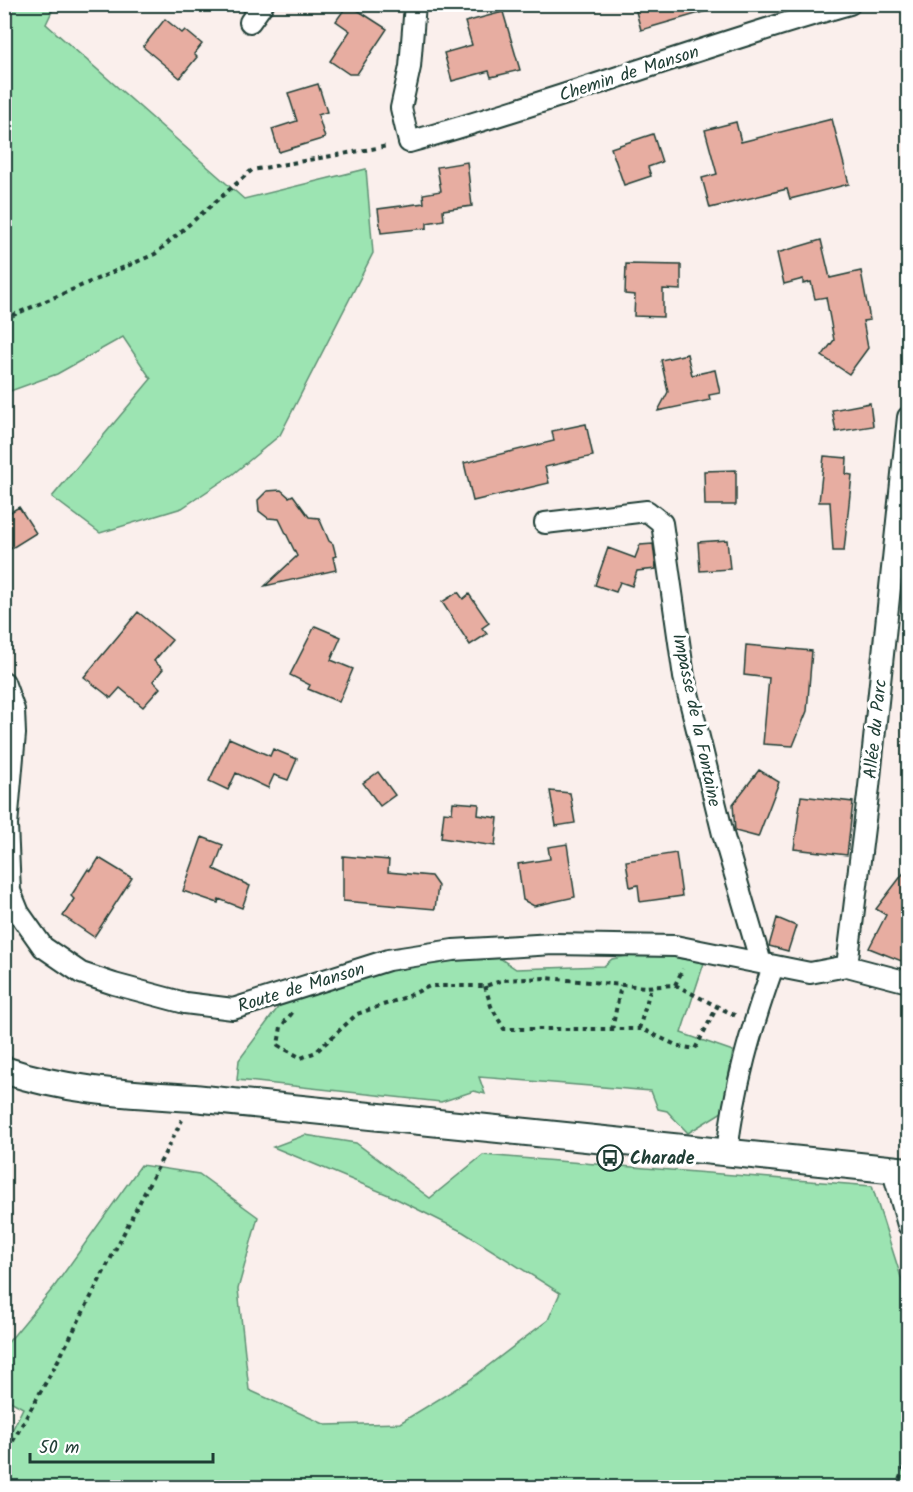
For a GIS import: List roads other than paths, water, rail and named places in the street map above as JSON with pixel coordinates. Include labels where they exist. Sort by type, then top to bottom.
[{"type":"street","points":[[250,22],[263,4]]},
{"type":"street","name":"Chemin de Manson","points":[[415,4],[410,67],[401,108],[409,142],[486,121],[817,9],[850,4]]},
{"type":"street","name":"Allée du Parc","points":[[847,966],[869,788],[909,417]]},
{"type":"street","name":"Impasse de la Fontaine","points":[[545,523],[646,511],[662,523],[684,677],[723,834],[767,965]]},
{"type":"street","name":"Route de Manson","points":[[4,681],[14,710],[15,734],[7,825],[9,884],[19,914],[43,947],[81,972],[114,984],[185,1003],[233,1009],[388,960],[453,950],[584,944],[642,944],[693,949],[767,965]]},
{"type":"street","points":[[727,1153],[733,1100],[767,965],[810,973],[847,966],[909,982]]},
{"type":"street","points":[[4,1070],[65,1087],[900,1169],[909,1225]]},
{"type":"place","name":"Charade","points":[[610,1158]]}]
